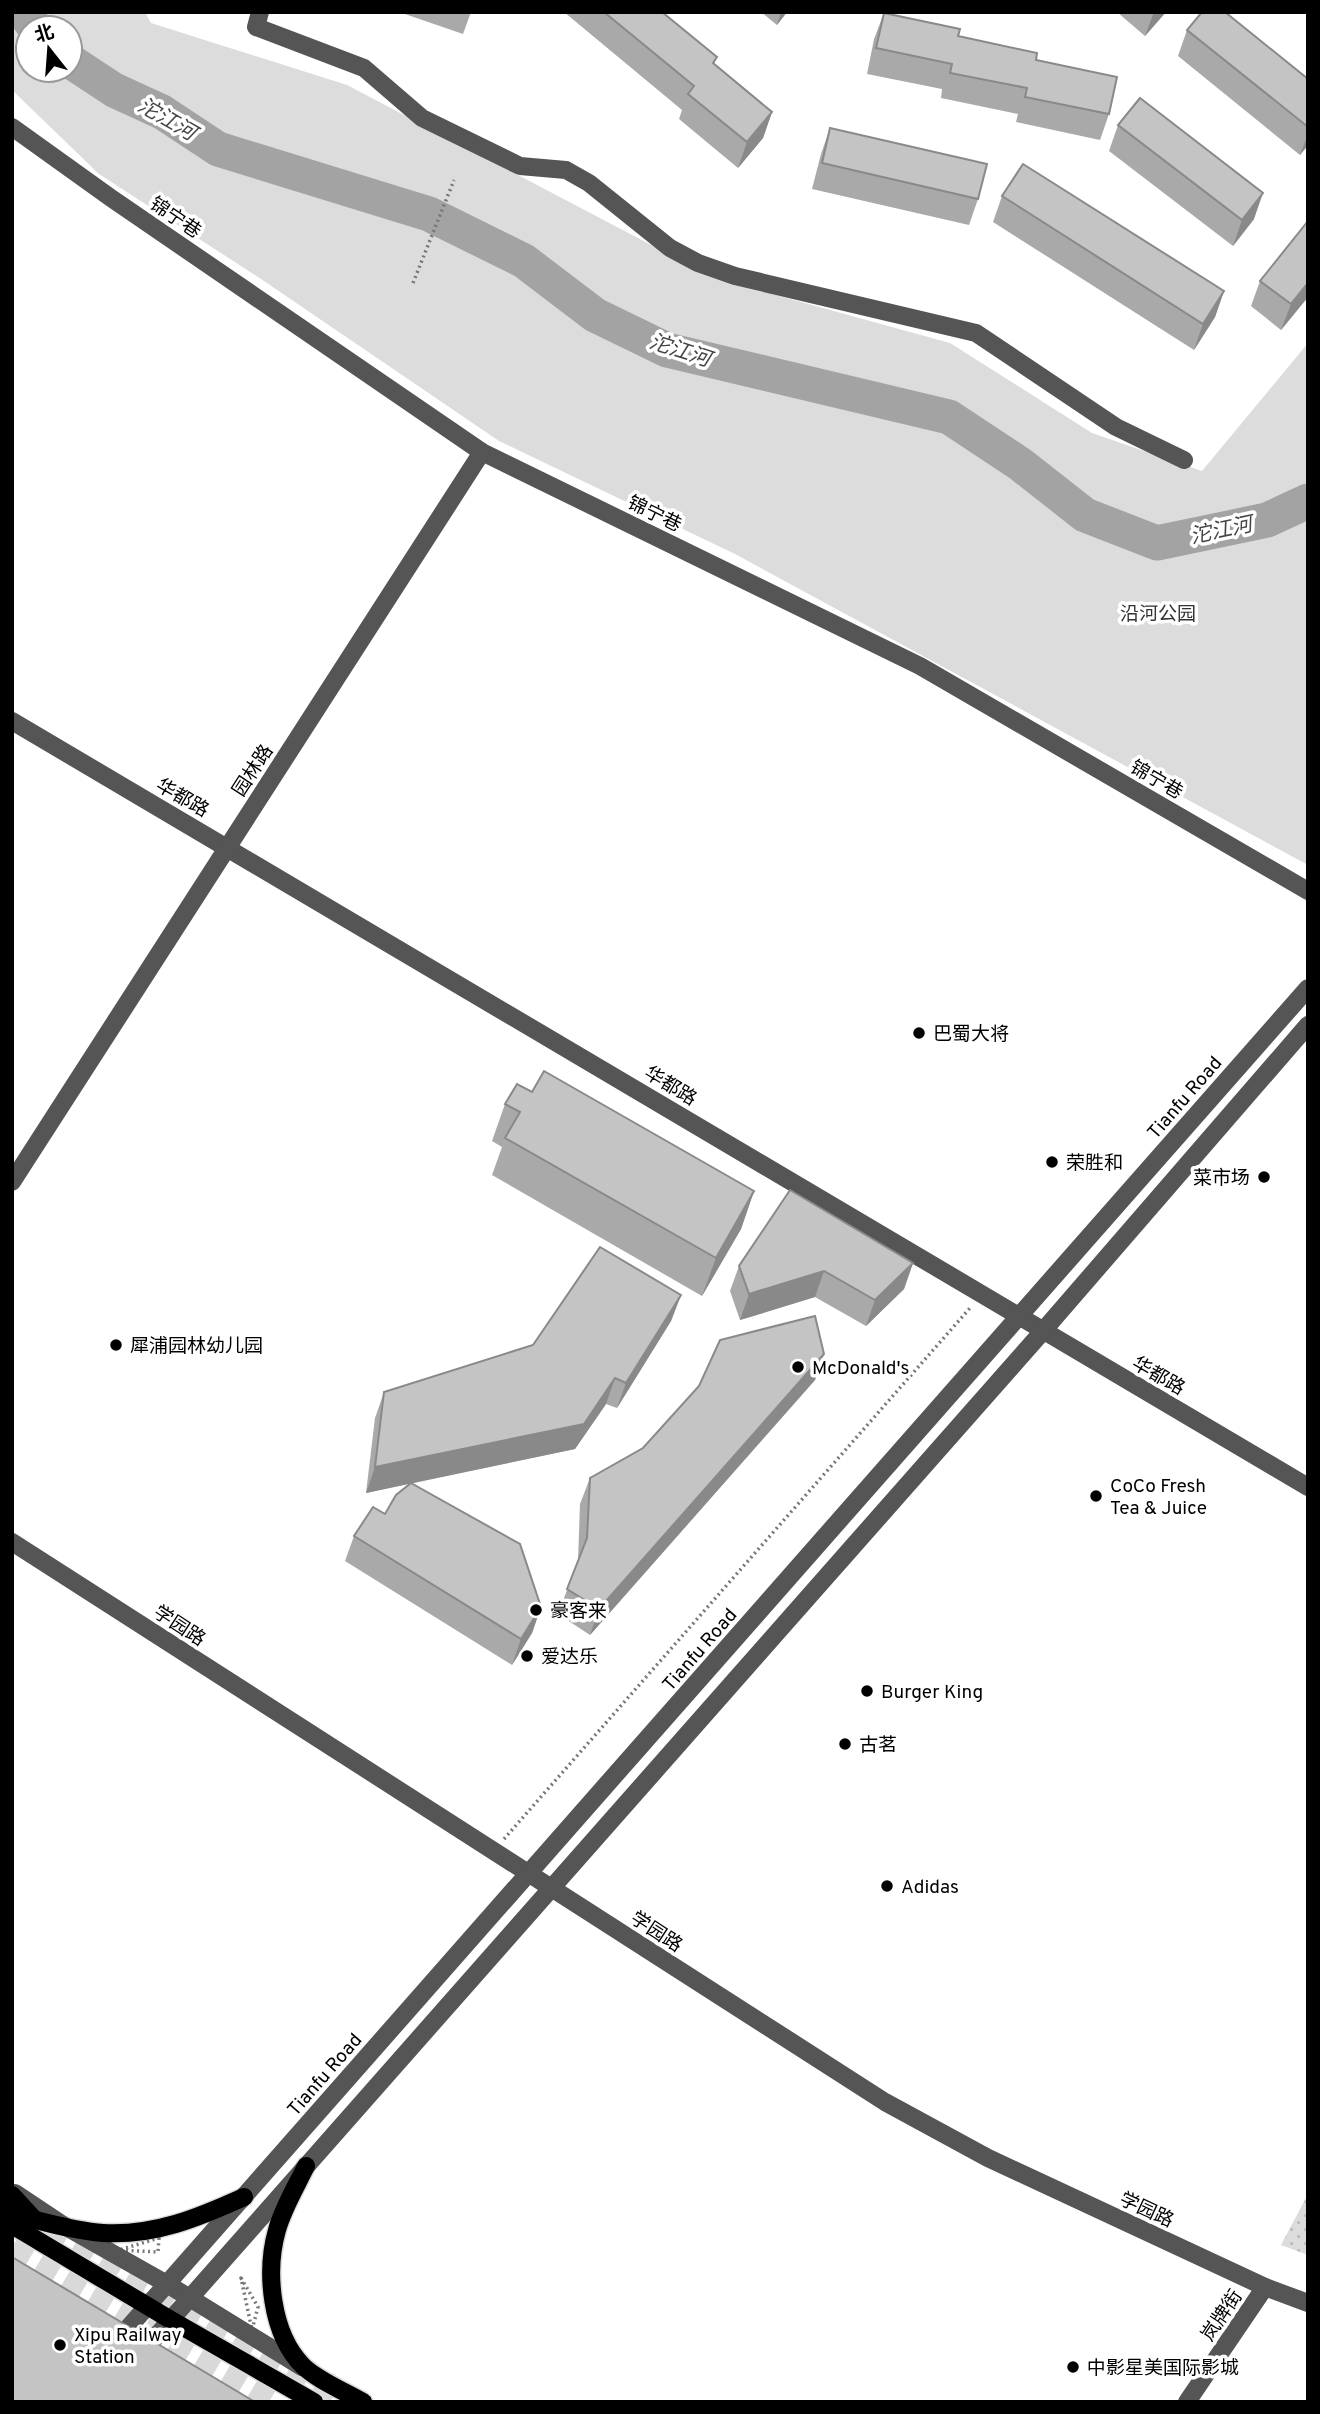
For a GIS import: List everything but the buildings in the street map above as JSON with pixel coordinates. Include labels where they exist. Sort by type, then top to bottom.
[{"type":"main road","points":[[306,2166],[277,2228],[271,2256],[274,2302],[290,2351],[305,2369],[363,2402]]},
{"type":"main road","points":[[12,2193],[69,2258]]},
{"type":"main road","points":[[12,2214],[101,2233],[130,2233],[157,2230],[202,2216],[244,2197]]},
{"type":"main road","points":[[12,2225],[314,2402]]},
{"type":"main road","points":[[115,2333],[149,2353]]},
{"type":"street","points":[[260,12],[256,27],[364,68],[422,118],[520,166],[566,170],[589,183],[670,248],[698,263],[735,276],[976,333],[1116,427],[1184,460]]},
{"type":"street","name":"锦宁巷","points":[[12,127],[482,452],[920,666],[1308,891]]},
{"type":"street","name":"园林路","points":[[12,1182],[482,452]]},
{"type":"street","name":"华都路","points":[[12,721],[1308,1487]]},
{"type":"street","name":"Tianfu Road","points":[[115,2333],[148,2306],[1308,989]]},
{"type":"street","points":[[149,2353],[189,2299],[1043,1331],[1308,1025]]},
{"type":"street","name":"学园路","points":[[12,1542],[885,2102],[988,2158],[1265,2287],[1308,2303]]},
{"type":"street","points":[[12,2193],[305,2369]]},
{"type":"street","name":"岚牌街","points":[[1187,2402],[1265,2287]]},
{"type":"path","points":[[413,284],[454,180]]},
{"type":"path","points":[[494,1851],[983,1293]]},
{"type":"path","points":[[241,2278],[258,2307],[252,2330],[244,2291],[241,2278]]},
{"type":"green space","name":"沿河公园","points":[[12,12],[145,12],[151,23],[347,85],[714,278],[950,343],[1092,433],[1202,471],[1308,343],[1308,865],[735,554],[499,441],[261,279],[99,174],[12,90]]},
{"type":"green space","points":[[1308,2194],[1308,2255],[1281,2245]]},
{"type":"waterway","name":"沱江河","points":[[84,70],[114,90],[162,112],[218,149],[429,214],[524,261],[595,315],[667,350],[949,417],[1020,464],[1085,515],[1157,543],[1267,520],[1308,501]]},
{"type":"tunnel","points":[[49,2227],[341,2402]]},
{"type":"tunnel","points":[[12,2247],[273,2402]]},
{"type":"place","name":"巴蜀大将","points":[[919,1033]]},
{"type":"place","name":"荣胜和","points":[[1052,1162]]},
{"type":"place","name":"菜市场","points":[[1264,1177]]},
{"type":"place","name":"犀浦园林幼儿园","points":[[116,1345]]},
{"type":"place","name":"McDonald's","points":[[798,1367]]},
{"type":"place","name":"CoCo Fresh Tea & Juice","points":[[1096,1496]]},
{"type":"place","name":"豪客来","points":[[536,1610]]},
{"type":"place","name":"爱达乐","points":[[527,1656]]},
{"type":"place","name":"Burger King","points":[[867,1691]]},
{"type":"place","name":"古茗","points":[[845,1744]]},
{"type":"place","name":"Adidas","points":[[887,1886]]},
{"type":"place","name":"Xipu Railway Station","points":[[60,2345]]},
{"type":"place","name":"中影星美国际影城","points":[[1073,2367]]}]
